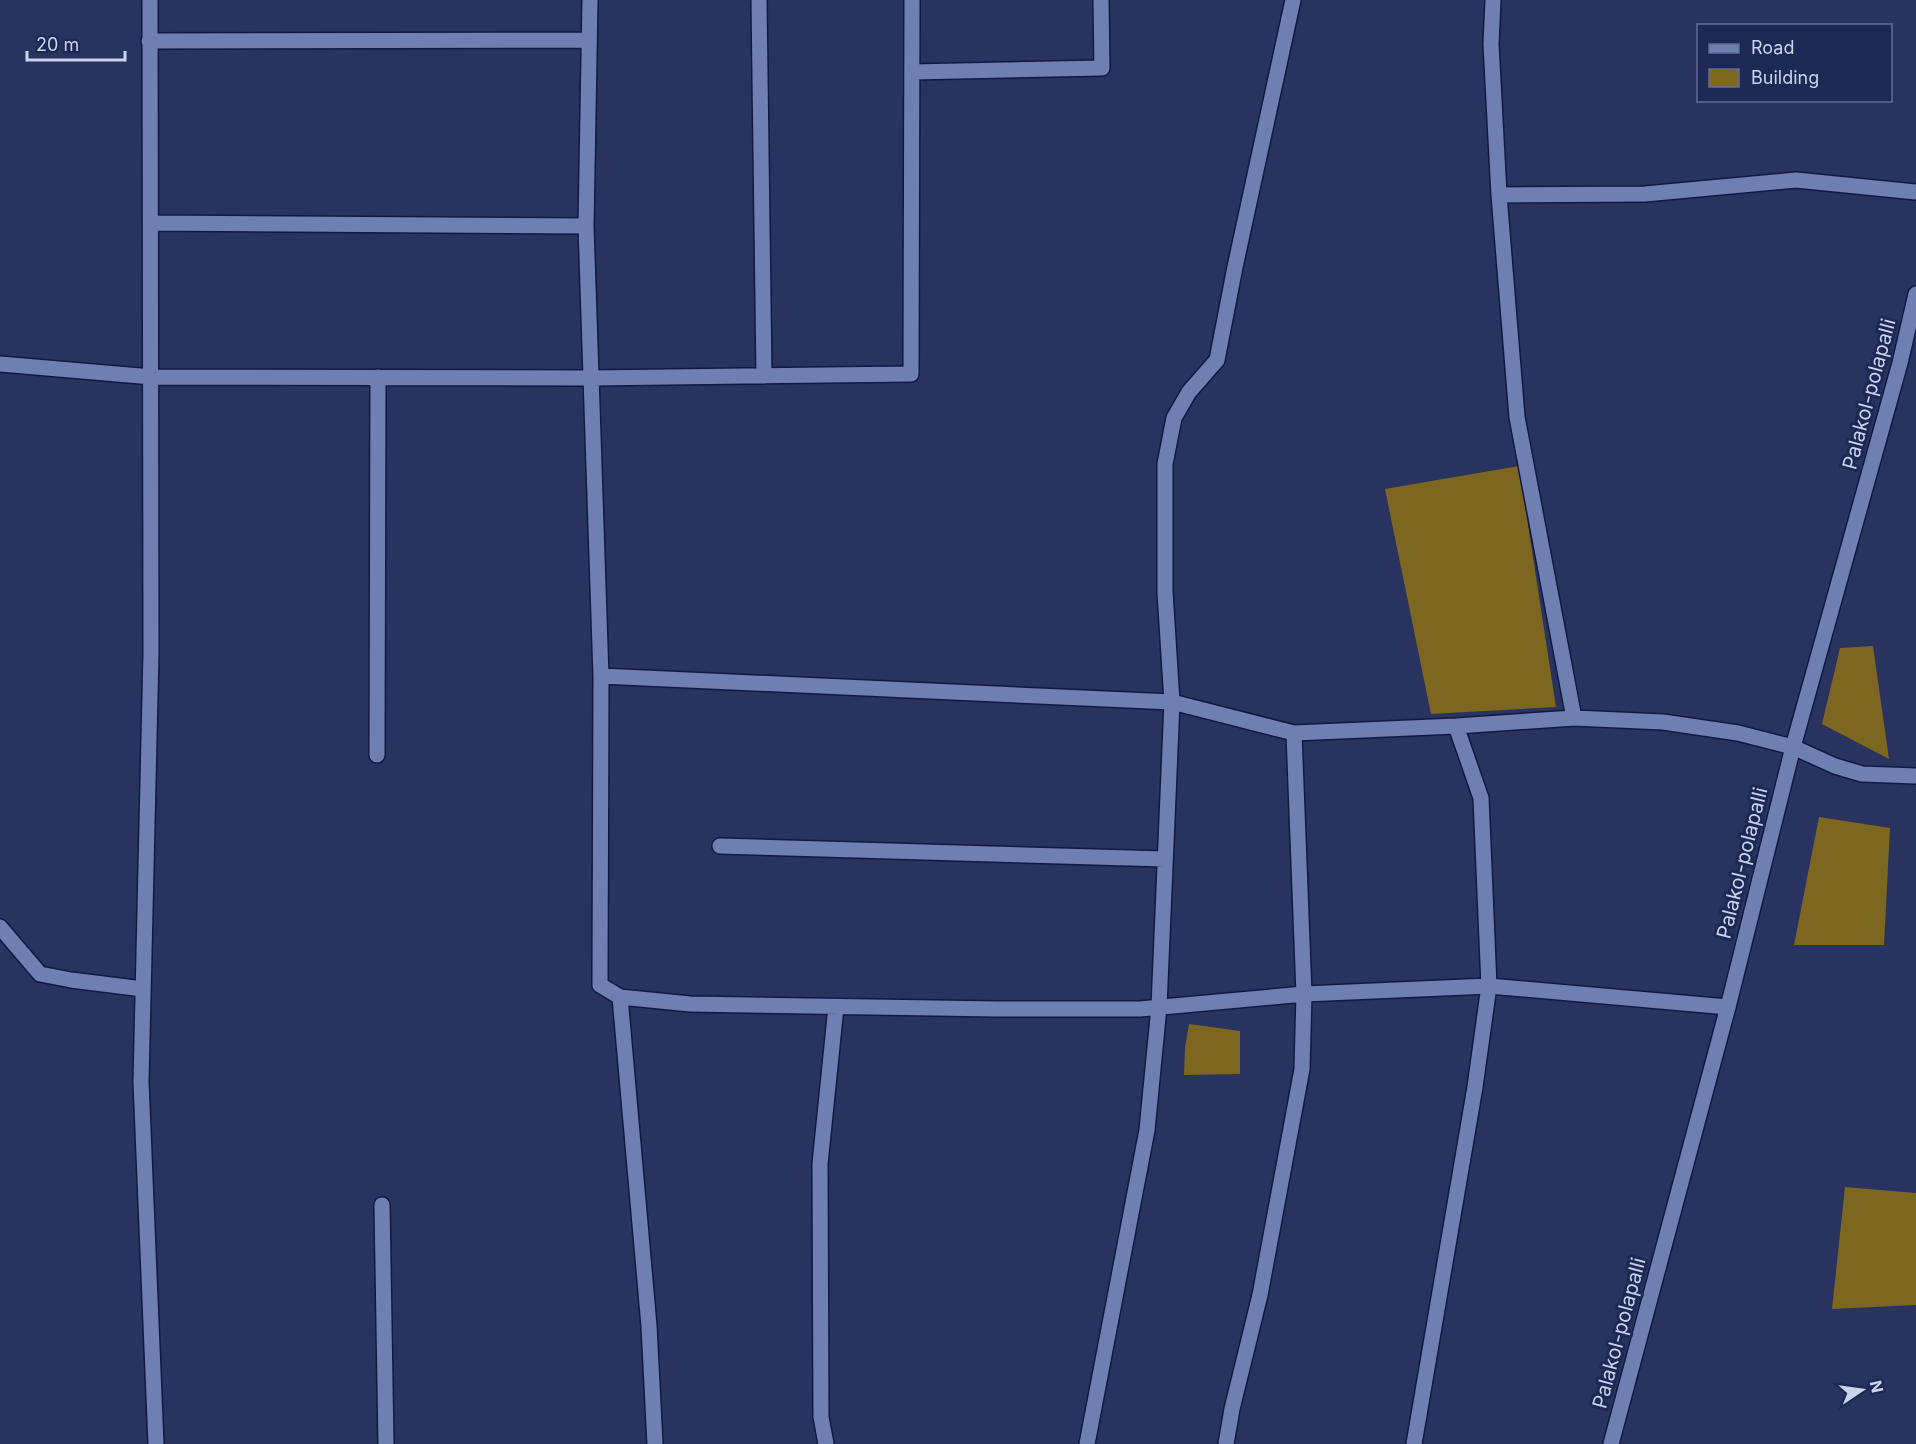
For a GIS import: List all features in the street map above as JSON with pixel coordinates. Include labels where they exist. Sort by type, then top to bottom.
[{"type":"street","points":[[150,0],[152,653],[141,1082],[156,1444]]},
{"type":"street","points":[[590,0],[586,226],[601,676],[600,985],[620,997],[690,1004],[836,1007],[1140,1009],[1304,994],[1489,986],[1728,1007]]},
{"type":"street","points":[[759,0],[764,376]]},
{"type":"street","points":[[0,364],[152,377],[591,378],[911,374],[912,0]]},
{"type":"street","points":[[912,72],[1102,68],[1101,0]]},
{"type":"street","points":[[1087,1444],[1147,1130],[1159,1007],[1172,702],[1165,592],[1165,464],[1174,418],[1190,392],[1217,360],[1293,0]]},
{"type":"street","points":[[1493,0],[1491,44],[1499,195],[1517,417],[1574,718]]},
{"type":"street","points":[[149,41],[589,40]]},
{"type":"street","points":[[1499,195],[1646,194],[1796,180],[1916,192]]},
{"type":"street","points":[[152,223],[586,226]]},
{"type":"street","name":"Palakol-polapalli","points":[[1611,1444],[1728,1007],[1793,747],[1900,363],[1916,294]]},
{"type":"street","points":[[377,755],[378,377]]},
{"type":"street","points":[[601,676],[1086,696],[1172,702],[1294,733],[1574,718],[1663,722],[1738,733],[1793,747],[1835,766],[1862,774],[1916,776]]},
{"type":"street","points":[[1414,1444],[1475,1087],[1489,986],[1481,798],[1456,726]]},
{"type":"street","points":[[1226,1444],[1232,1409],[1260,1295],[1302,1069],[1304,994],[1294,733]]},
{"type":"street","points":[[720,846],[1165,859]]},
{"type":"street","points":[[0,927],[40,974],[143,989]]},
{"type":"street","points":[[620,997],[648,1314],[655,1444]]},
{"type":"street","points":[[826,1444],[821,1417],[820,1164],[836,1007]]},
{"type":"street","points":[[382,1205],[386,1444]]},
{"type":"building","points":[[1519,466],[1556,707],[1431,714],[1385,489]]},
{"type":"building","points":[[1873,646],[1889,759],[1822,724],[1840,648]]},
{"type":"building","points":[[1819,817],[1890,828],[1884,945],[1794,945]]},
{"type":"building","points":[[1189,1024],[1240,1031],[1240,1074],[1184,1075]]},
{"type":"building","points":[[1845,1187],[1916,1193],[1916,1305],[1832,1309]]}]
